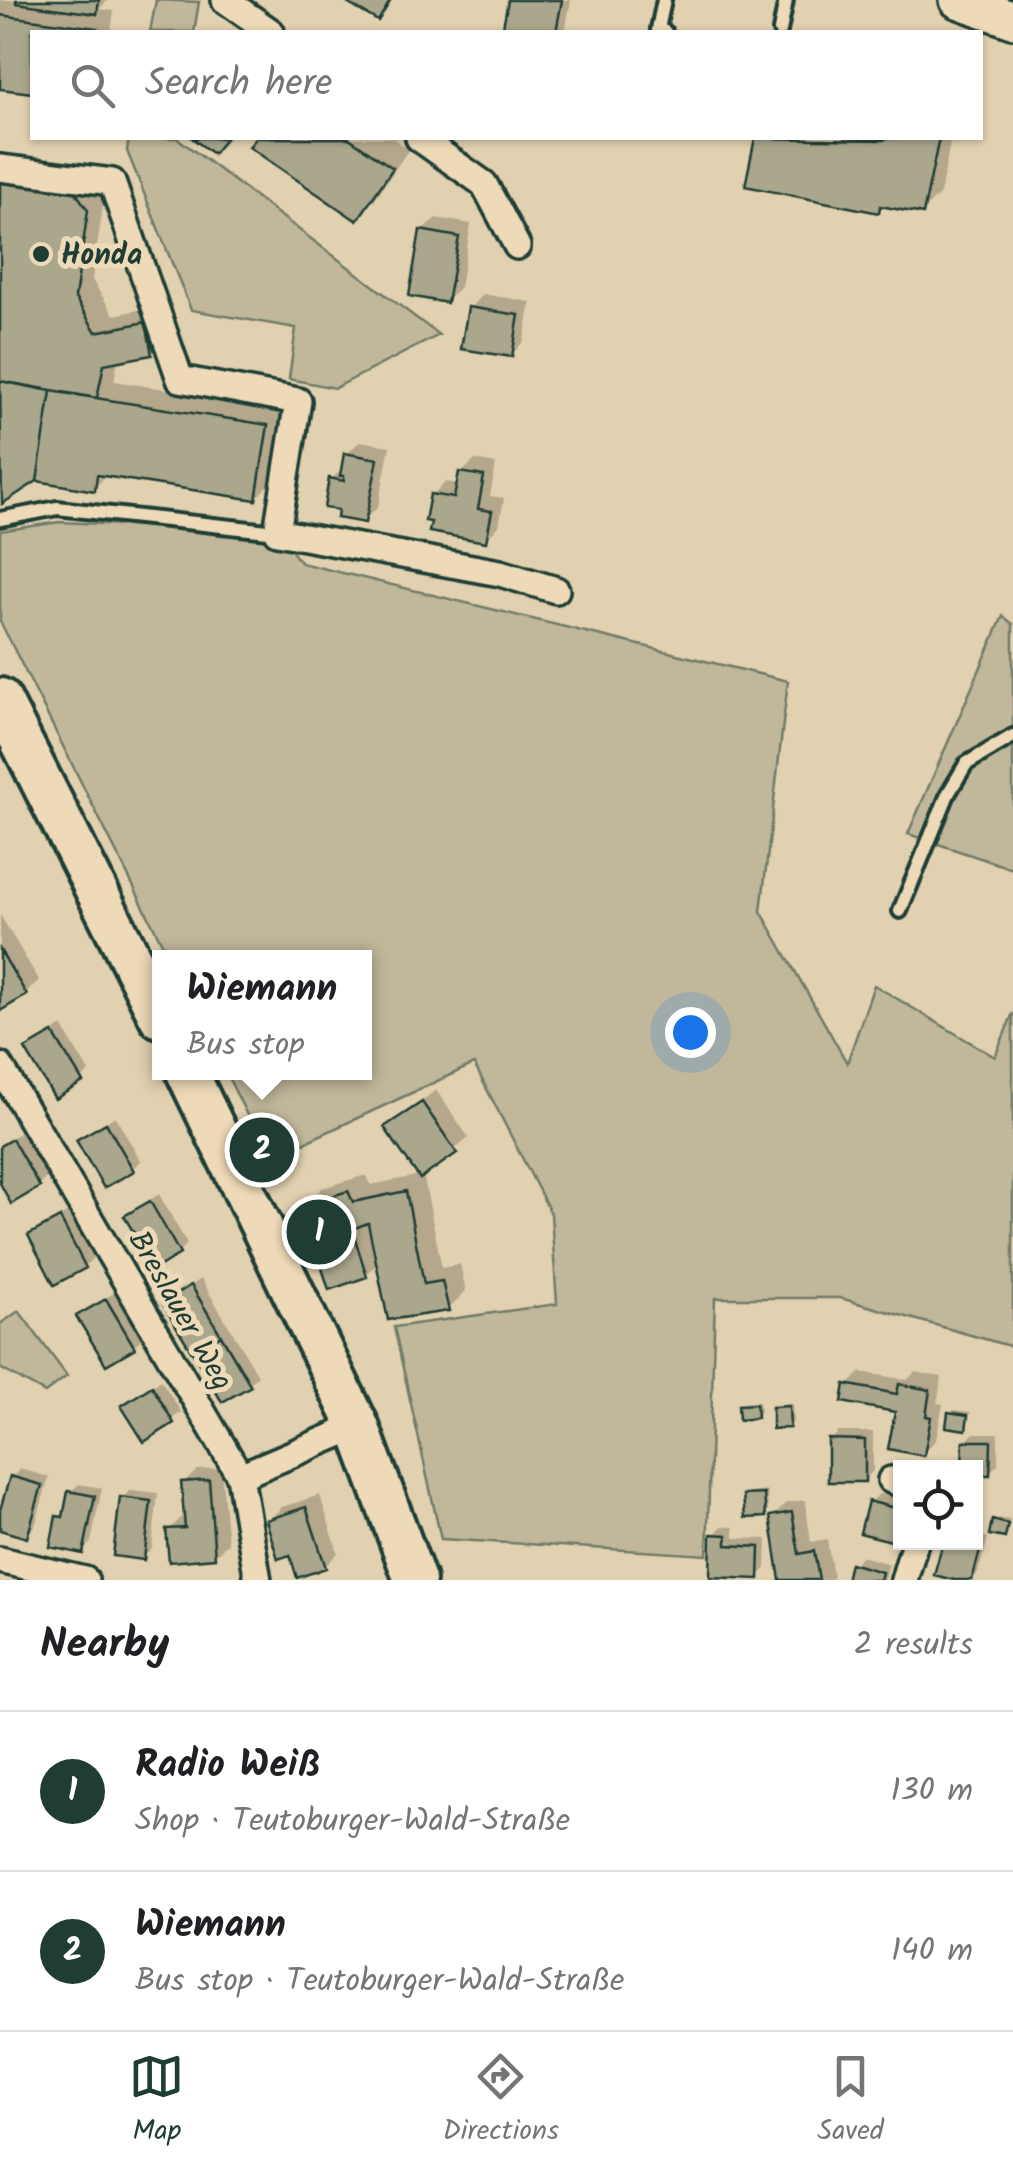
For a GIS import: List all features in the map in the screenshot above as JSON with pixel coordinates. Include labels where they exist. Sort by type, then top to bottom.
[{"type":"main road","points":[[0,699],[152,1001]]},
{"type":"main road","points":[[191,1080],[358,1426],[415,1580]]},
{"type":"street","points":[[225,0],[268,30]]},
{"type":"street","points":[[958,0],[1013,20]]},
{"type":"street","points":[[422,140],[484,184],[517,246]]},
{"type":"street","points":[[0,168],[112,182],[180,380],[298,401],[277,532],[500,573],[556,590]]},
{"type":"street","name":"Breslauer Weg","points":[[0,1066],[240,1476]]},
{"type":"street","points":[[258,1580],[240,1476],[358,1426]]},
{"type":"street","points":[[904,1580],[913,1550]]},
{"type":"street","points":[[0,1560],[84,1580]]},
{"type":"lane","points":[[660,30],[664,0]]},
{"type":"lane","points":[[780,30],[786,0]]},
{"type":"lane","points":[[0,519],[57,508],[277,532]]},
{"type":"lane","points":[[900,911],[948,794],[966,764],[1013,736]]},
{"type":"shaded area","points":[[156,0],[199,2],[194,30],[150,30]]},
{"type":"shaded area","points":[[129,140],[180,140],[439,335],[335,388],[289,379],[296,328],[191,310],[127,151]]},
{"type":"shaded area","points":[[59,522],[277,532],[301,563],[788,681],[761,911],[847,1063],[874,985],[995,1057],[1013,1013],[1013,1347],[840,1298],[715,1298],[707,1555],[441,1539],[394,1327],[557,1304],[551,1214],[474,1064],[269,1159],[230,1080],[372,1080],[372,950],[165,950],[0,621],[0,531]]},
{"type":"shaded area","points":[[1003,616],[1013,624],[1013,869],[908,834]]},
{"type":"shaded area","points":[[19,1311],[67,1376],[45,1393],[0,1368],[0,1324]]},
{"type":"building","points":[[16,0],[99,0],[97,14]]},
{"type":"building","points":[[342,0],[391,0],[378,21]]},
{"type":"building","points":[[508,0],[562,0],[556,30],[502,30]]},
{"type":"building","points":[[0,15],[97,28],[30,30],[30,93],[0,89]]},
{"type":"building","points":[[195,140],[224,140],[213,154]]},
{"type":"building","points":[[254,140],[352,140],[393,168],[357,221],[249,147]]},
{"type":"building","points":[[755,140],[939,140],[923,214],[880,206],[879,213],[745,186]]},
{"type":"building","name":"Honda","points":[[0,180],[74,190],[88,210],[75,298],[96,332],[146,322],[152,355],[104,364],[97,398],[0,381]]},
{"type":"building","points":[[420,230],[459,237],[447,303],[409,296]]},
{"type":"building","points":[[468,307],[519,315],[512,357],[461,349]]},
{"type":"building","points":[[0,381],[51,391],[37,481],[2,504]]},
{"type":"building","points":[[51,391],[268,425],[256,500],[97,475],[95,491],[37,481]]},
{"type":"building","points":[[344,453],[378,459],[365,523],[337,518],[338,510],[324,508],[329,478],[344,481],[344,476],[340,476]]},
{"type":"building","points":[[459,472],[484,476],[478,509],[492,511],[486,542],[429,532],[431,522],[425,521],[430,494],[454,498]]},
{"type":"building","points":[[0,950],[27,995],[0,1011]]},
{"type":"building","points":[[53,1033],[83,1082],[55,1099],[25,1049]]},
{"type":"building","points":[[422,1102],[457,1153],[420,1179],[384,1127]]},
{"type":"building","points":[[106,1123],[134,1171],[104,1188],[76,1140]]},
{"type":"building","points":[[12,1139],[40,1187],[11,1204],[0,1183],[0,1146]]},
{"type":"building","points":[[348,1191],[353,1202],[406,1191],[424,1284],[442,1281],[449,1311],[388,1320],[368,1223],[352,1229],[367,1277],[329,1290],[302,1205]]},
{"type":"building","points":[[150,1201],[180,1254],[155,1269],[124,1216]]},
{"type":"building","points":[[60,1218],[86,1268],[54,1285],[28,1235]]},
{"type":"building","points":[[191,1285],[221,1335],[192,1352],[162,1303]]},
{"type":"building","points":[[106,1299],[135,1348],[106,1365],[76,1316]]},
{"type":"building","points":[[221,1335],[251,1386],[222,1402],[192,1352]]},
{"type":"building","points":[[845,1384],[897,1394],[899,1384],[930,1390],[926,1416],[931,1417],[924,1456],[888,1449],[895,1412],[842,1402]]},
{"type":"building","points":[[152,1386],[174,1423],[144,1442],[121,1406]]},
{"type":"building","points":[[756,1404],[757,1418],[739,1420],[738,1405]]},
{"type":"building","points":[[789,1406],[790,1428],[772,1429],[772,1407]]},
{"type":"building","points":[[948,1412],[968,1415],[966,1430],[946,1427]]},
{"type":"building","points":[[828,1439],[865,1440],[865,1482],[828,1482]]},
{"type":"building","points":[[963,1441],[991,1441],[990,1475],[983,1475],[983,1460],[962,1460]]},
{"type":"building","points":[[10,1476],[42,1485],[27,1538],[0,1530],[0,1510]]},
{"type":"building","points":[[209,1480],[215,1558],[169,1562],[166,1529],[185,1528],[181,1482]]},
{"type":"building","points":[[68,1491],[95,1496],[83,1554],[50,1547],[56,1516],[63,1517]]},
{"type":"building","points":[[764,1494],[766,1517],[745,1518],[743,1495]]},
{"type":"building","points":[[120,1497],[151,1501],[144,1560],[113,1556]]},
{"type":"building","points":[[868,1501],[893,1507],[891,1541],[860,1533]]},
{"type":"building","points":[[306,1507],[326,1568],[297,1578],[290,1555],[278,1559],[266,1520]]},
{"type":"building","points":[[792,1512],[799,1554],[814,1551],[819,1580],[780,1580],[770,1516]]},
{"type":"building","points":[[992,1520],[1008,1524],[1005,1538],[989,1535]]},
{"type":"building","points":[[711,1534],[727,1535],[727,1545],[760,1547],[759,1579],[710,1577]]},
{"type":"building","points":[[941,1550],[980,1550],[972,1580],[934,1575]]},
{"type":"building","points":[[850,1563],[882,1572],[880,1580],[846,1580]]},
{"type":"place","name":"Honda","points":[[41,254]]},
{"type":"place","name":"Wiemann","points":[[262,1150]]},
{"type":"place","name":"Radio Weiß","points":[[319,1232]]}]
